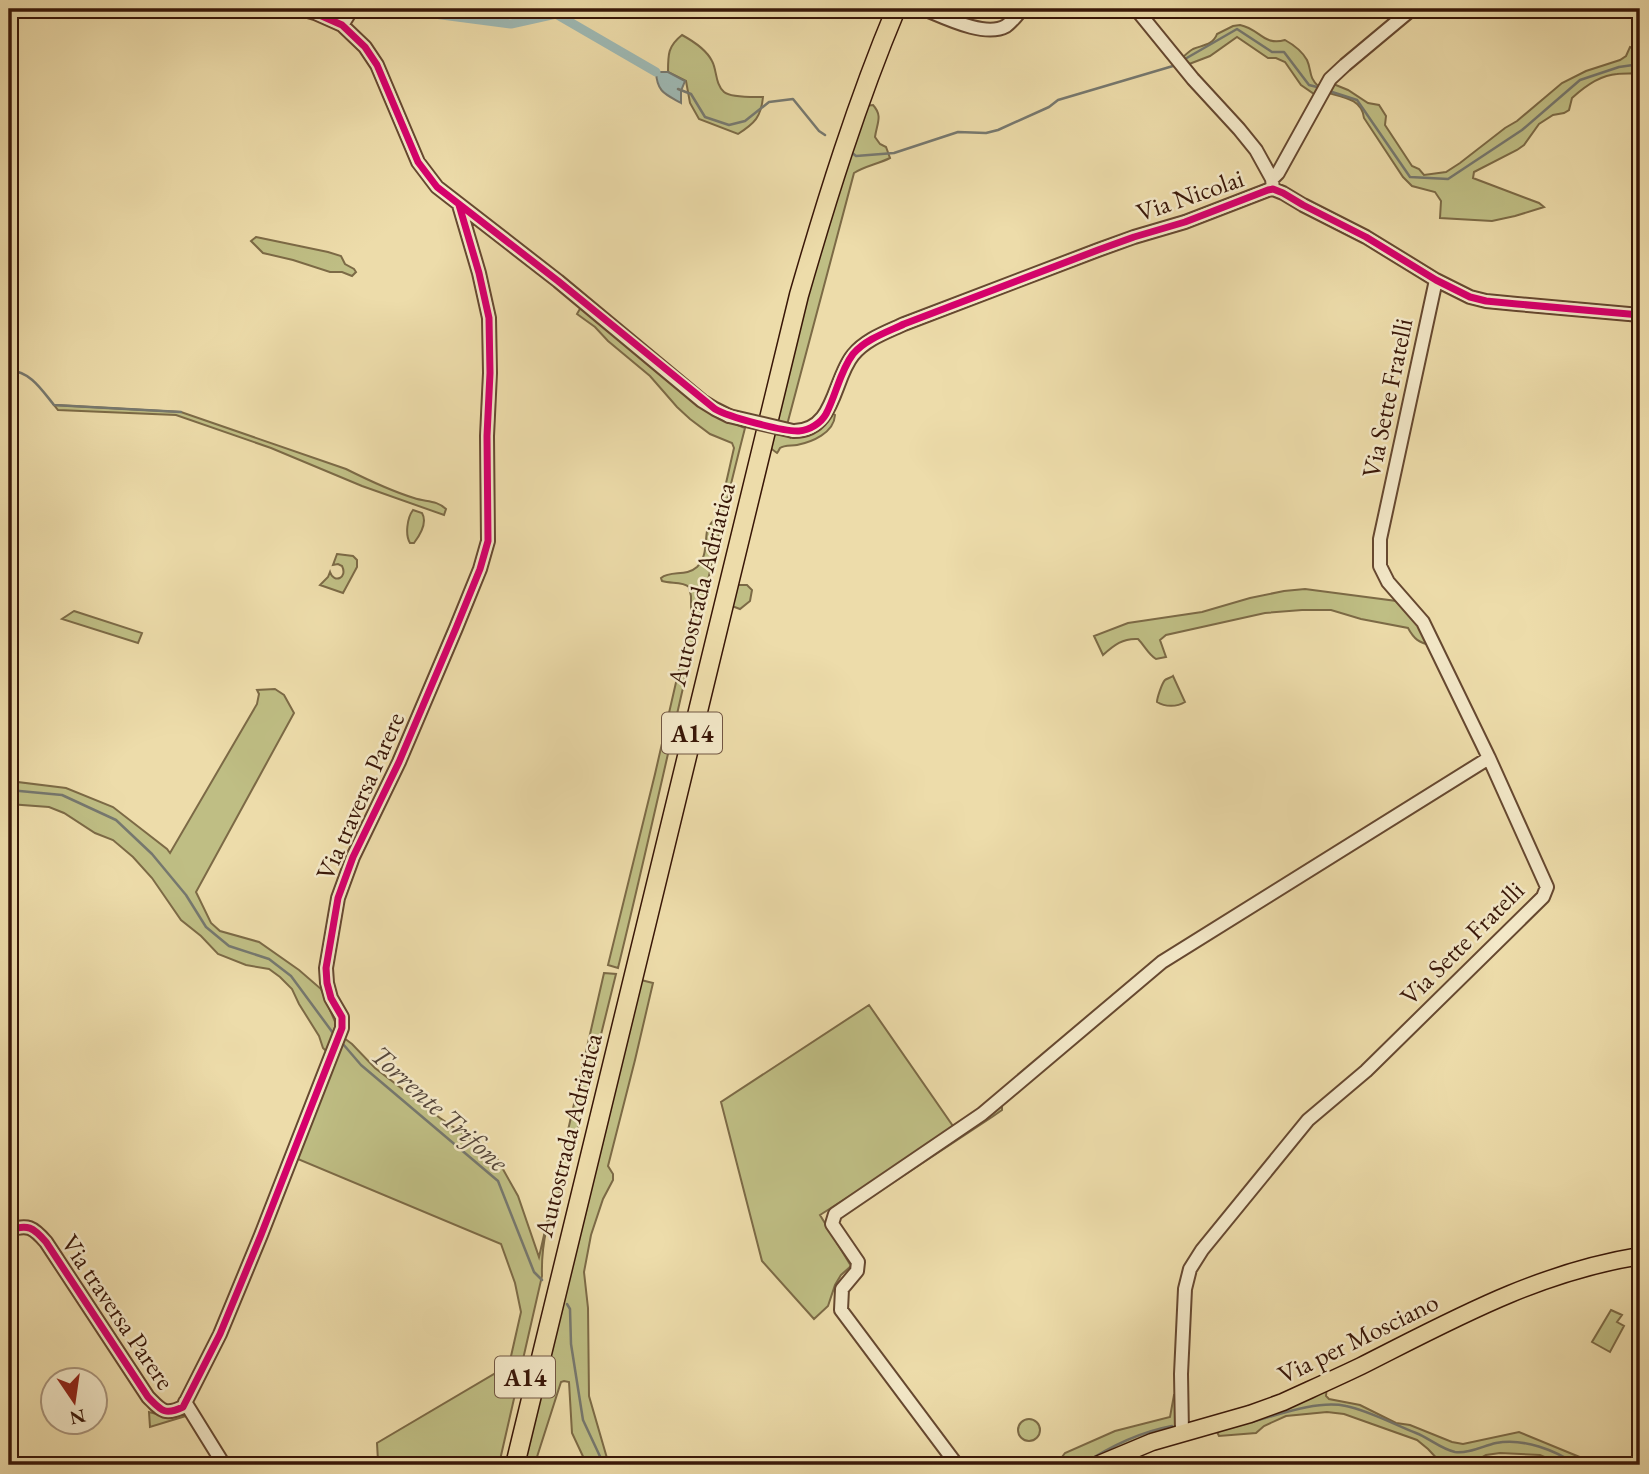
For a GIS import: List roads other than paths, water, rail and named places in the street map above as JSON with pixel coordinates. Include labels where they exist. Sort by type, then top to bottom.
[{"type":"highway","name":"Autostrada Adriatica","points":[[503,1465],[768,368],[831,148],[883,9]]},
{"type":"highway","name":"Autostrada Adriatica","points":[[515,1465],[799,295],[843,151],[896,9]]},
{"type":"main road","name":"Via per Mosciano","points":[[1097,1465],[1152,1442],[1283,1402],[1506,1295],[1578,1269],[1640,1256]]},
{"type":"street","points":[[301,9],[342,25],[365,47],[377,65],[418,162],[430,180],[459,205]]},
{"type":"street","points":[[342,25],[352,9]]},
{"type":"street","points":[[924,9],[975,28],[989,29],[1005,26],[1022,9]]},
{"type":"street","points":[[1136,9],[1256,150],[1273,184]]},
{"type":"street","name":"Via Nicolai","points":[[459,205],[558,281],[702,401],[722,414],[793,431],[809,428],[822,419],[850,358],[877,336],[1122,241],[1185,222],[1273,184],[1330,79],[1412,9]]},
{"type":"street","name":"Via Nicolai","points":[[1273,184],[1303,205],[1366,237],[1457,292],[1486,300],[1640,315]]},
{"type":"street","name":"Via traversa Parere","points":[[9,1230],[21,1226],[35,1230],[46,1242],[148,1397],[160,1410],[172,1412],[183,1407],[225,1323],[342,1028],[342,1017],[331,998],[327,983],[326,968],[338,898],[345,876],[456,630],[488,541],[487,436],[491,373],[489,318],[459,205]]},
{"type":"street","name":"Via Sette Fratelli","points":[[1182,1432],[1181,1374],[1185,1289],[1190,1269],[1202,1250],[1308,1120],[1366,1071],[1543,897],[1547,887],[1489,758],[1423,622],[1388,582],[1380,566],[1380,539],[1436,279]]},
{"type":"street","points":[[957,1465],[841,1310],[842,1289],[858,1271],[858,1262],[832,1224],[835,1214],[982,1114],[1162,961],[1489,758]]},
{"type":"street","points":[[185,1402],[224,1465]]},
{"type":"water","points":[[656,72],[668,72],[685,81],[681,91],[681,103],[666,95],[660,88]]},
{"type":"waterway","points":[[396,9],[511,24],[556,14],[656,72]]},
{"type":"waterway","points":[[1185,59],[1237,29],[1272,52],[1284,52],[1309,85],[1321,88]]},
{"type":"waterway","points":[[1329,91],[1357,100],[1410,177],[1448,179],[1522,130],[1580,80],[1619,67],[1640,64]]},
{"type":"waterway","points":[[851,152],[856,156],[894,153],[958,132],[986,133],[998,130],[1049,107],[1058,100],[1173,66]]},
{"type":"waterway","points":[[678,89],[691,94],[705,117],[729,125],[745,121],[769,102],[793,99],[825,135]]},
{"type":"waterway","points":[[9,370],[29,378],[54,405],[181,412]]},
{"type":"waterway","name":"Torrente Trifone","points":[[9,790],[62,795],[116,820],[152,854],[186,895],[206,927],[229,946],[269,959],[291,976],[333,1033]]},
{"type":"waterway","name":"Torrente Trifone","points":[[343,1044],[361,1065],[498,1181],[534,1272],[542,1280]]},
{"type":"waterway","name":"Torrente Trifone","points":[[567,1304],[570,1309],[571,1344],[583,1420],[604,1465]]},
{"type":"waterway","points":[[1252,1422],[1311,1406],[1346,1406],[1381,1418],[1455,1452],[1470,1451],[1496,1443],[1517,1442],[1549,1450],[1577,1465]]},
{"type":"waterway","name":"Torrente Trifone","points":[[1082,1465],[1125,1441],[1172,1426]]}]
